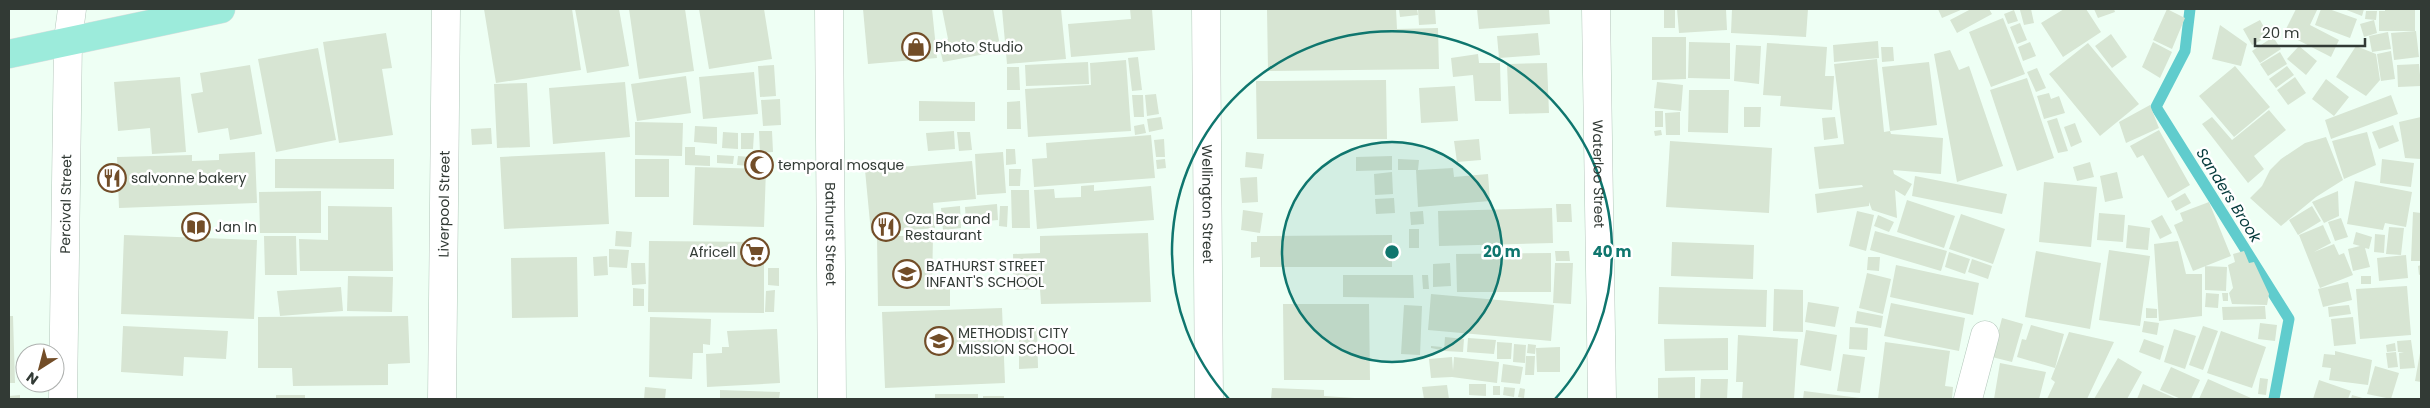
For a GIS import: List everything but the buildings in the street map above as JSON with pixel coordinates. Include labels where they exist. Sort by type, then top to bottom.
[{"type":"main road","points":[[9,54],[221,9]]},
{"type":"street","name":"Percival Street","points":[[63,399],[68,40],[72,9]]},
{"type":"street","name":"Liverpool Street","points":[[442,399],[446,9]]},
{"type":"street","name":"Bathurst Street","points":[[829,9],[832,399]]},
{"type":"street","name":"Wellington Street","points":[[1206,9],[1209,399]]},
{"type":"street","name":"Waterloo Street","points":[[1596,9],[1602,399]]},
{"type":"street","points":[[1968,399],[1985,335]]},
{"type":"waterway","name":"Sanders Brook","points":[[2190,9],[2185,51],[2156,107],[2289,319],[2274,399]]},
{"type":"place","name":"Photo Studio","points":[[916,47]]},
{"type":"place","name":"temporal mosque","points":[[759,165]]},
{"type":"place","name":"salvonne bakery","points":[[112,178]]},
{"type":"place","name":"Jan In","points":[[196,227]]},
{"type":"place","name":"Oza Bar and Restaurant","points":[[886,227]]},
{"type":"place","name":"Africell","points":[[755,252]]},
{"type":"place","name":"BATHURST STREET INFANT'S SCHOOL","points":[[907,274]]},
{"type":"place","name":"METHODIST CITY MISSION SCHOOL","points":[[939,341]]}]
